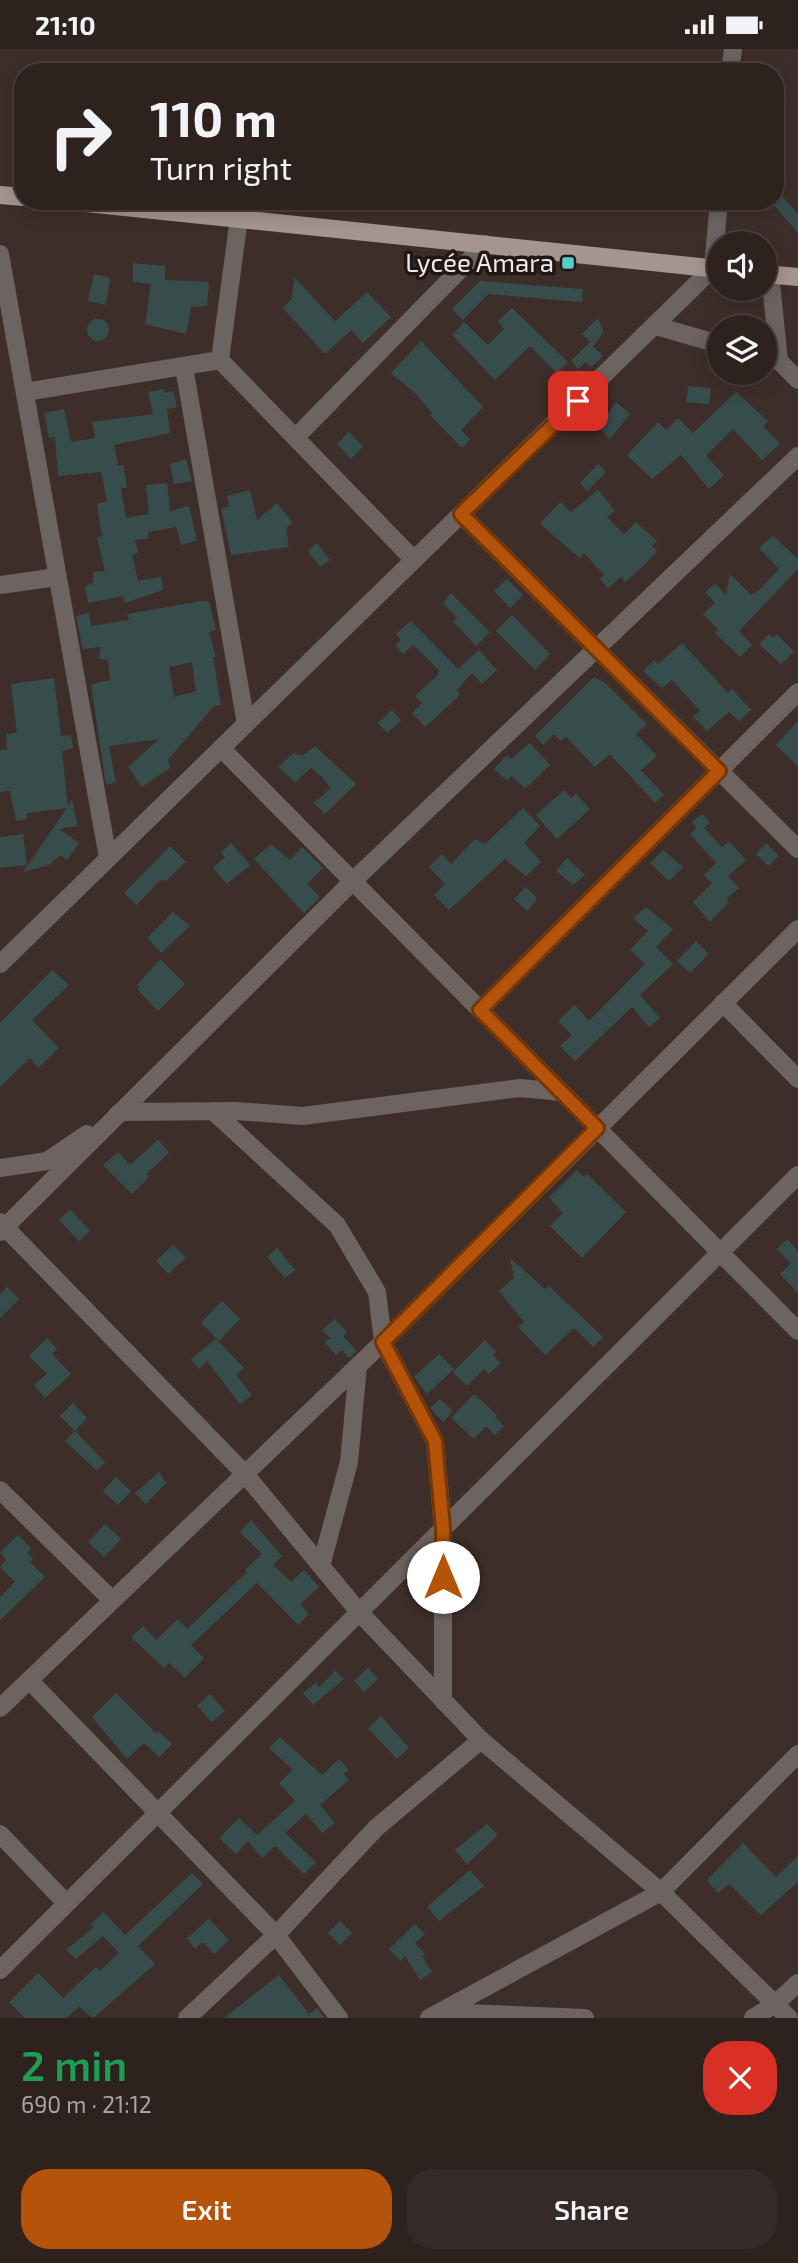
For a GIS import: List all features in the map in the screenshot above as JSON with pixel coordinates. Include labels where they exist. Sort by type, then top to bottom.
[{"type":"main road","points":[[158,210],[707,268]]},
{"type":"main road","points":[[777,275],[798,277]]},
{"type":"street","points":[[718,231],[719,210]]},
{"type":"street","points":[[220,360],[239,218]]},
{"type":"street","points":[[296,437],[485,244]]},
{"type":"street","points":[[0,254],[108,858]]},
{"type":"street","points":[[0,964],[707,278]]},
{"type":"street","points":[[656,326],[707,341]]},
{"type":"street","points":[[25,392],[220,360]]},
{"type":"street","points":[[220,360],[414,560]]},
{"type":"street","points":[[777,363],[798,380]]},
{"type":"street","points":[[184,367],[246,724]]},
{"type":"street","points":[[789,2018],[661,1892],[481,1740],[359,1612],[245,1474],[2,1227],[354,880],[798,456]]},
{"type":"street","points":[[461,514],[798,849]]},
{"type":"street","points":[[0,585],[57,577]]},
{"type":"street","points":[[480,1010],[798,692]]},
{"type":"street","points":[[221,748],[798,1331]]},
{"type":"street","points":[[0,1708],[383,1342],[798,929]]},
{"type":"street","points":[[723,1003],[798,1079]]},
{"type":"street","points":[[0,1168],[47,1161],[121,1112],[213,1111],[303,1116],[520,1088],[562,1092]]},
{"type":"street","points":[[213,1111],[337,1224],[377,1292],[383,1342],[435,1441],[443,1528],[443,1700]]},
{"type":"street","points":[[0,1970],[798,1175]]},
{"type":"street","points":[[321,1566],[349,1462],[358,1366]]},
{"type":"street","points":[[0,1490],[112,1600]]},
{"type":"street","points":[[29,1680],[276,1935],[339,2018]]},
{"type":"street","points":[[187,2018],[276,1935],[376,1828],[481,1740]]},
{"type":"street","points":[[435,2015],[661,1892],[798,1754]]},
{"type":"street","points":[[0,1834],[66,1903]]},
{"type":"street","points":[[753,2018],[775,2004],[798,1983]]},
{"type":"street","points":[[435,2015],[585,2018]]},
{"type":"building","points":[[784,198],[798,214],[798,233],[778,210],[784,210]]},
{"type":"building","points":[[133,263],[165,266],[165,280],[209,282],[207,306],[191,307],[186,334],[145,324],[151,284],[133,282]]},
{"type":"building","points":[[94,274],[110,278],[106,305],[88,301]]},
{"type":"building","points":[[294,277],[335,321],[367,292],[391,317],[363,343],[351,330],[325,354],[283,308],[292,299]]},
{"type":"building","points":[[480,281],[583,289],[582,302],[488,294],[463,320],[452,309]]},
{"type":"building","points":[[512,308],[568,362],[557,373],[530,346],[495,380],[452,335],[464,322],[488,345],[504,329],[498,321]]},
{"type":"building","points":[[598,318],[604,332],[593,346],[603,356],[591,367],[586,362],[578,369],[571,361],[590,342],[582,334]]},
{"type":"building","points":[[98,319],[106,322],[109,330],[106,338],[98,341],[90,338],[87,330],[90,322]]},
{"type":"building","points":[[421,341],[483,407],[461,430],[470,439],[462,448],[430,415],[432,413],[415,393],[391,373]]},
{"type":"building","points":[[688,386],[711,388],[709,404],[686,402]]},
{"type":"building","points":[[164,389],[165,393],[173,391],[177,407],[167,409],[170,433],[114,445],[118,466],[123,465],[127,488],[121,488],[126,518],[149,514],[146,485],[167,483],[170,511],[189,506],[197,540],[181,545],[176,527],[148,532],[148,539],[135,540],[138,553],[132,555],[138,581],[161,577],[163,590],[125,603],[123,596],[88,603],[85,586],[93,583],[93,572],[105,571],[97,538],[102,536],[97,504],[107,501],[101,472],[58,476],[55,437],[49,438],[44,413],[64,409],[71,442],[95,438],[92,422],[153,414],[148,392]]},
{"type":"building","points":[[736,392],[768,421],[763,426],[780,444],[762,460],[733,429],[706,456],[724,475],[709,489],[681,455],[652,479],[627,455],[658,422],[666,430],[678,418],[693,433]]},
{"type":"building","points":[[616,402],[630,414],[610,439],[599,428]]},
{"type":"building","points":[[349,432],[363,447],[351,459],[337,444]]},
{"type":"building","points":[[186,459],[192,481],[174,484],[170,464]]},
{"type":"building","points":[[598,464],[606,472],[587,491],[580,483]]},
{"type":"building","points":[[250,490],[257,520],[277,503],[293,523],[286,528],[289,547],[231,555],[221,508],[229,507],[227,496]]},
{"type":"building","points":[[598,490],[615,511],[607,517],[624,534],[636,522],[657,541],[652,546],[657,551],[641,568],[625,582],[621,577],[608,588],[600,579],[604,575],[584,553],[580,558],[540,524],[560,502],[571,512]]},
{"type":"building","points":[[773,536],[798,559],[798,569],[739,631],[752,645],[740,657],[715,633],[718,629],[703,614],[715,603],[705,592],[715,584],[726,595],[730,574],[751,595],[759,590],[779,569],[759,548]]},
{"type":"building","points":[[317,543],[330,560],[320,567],[308,551]]},
{"type":"building","points":[[507,579],[523,595],[510,608],[494,591]]},
{"type":"building","points":[[451,593],[490,632],[476,646],[453,621],[457,618],[443,603]]},
{"type":"building","points":[[209,602],[216,630],[209,632],[216,657],[213,657],[221,705],[214,706],[168,760],[170,768],[142,787],[128,767],[159,739],[109,746],[116,782],[106,785],[91,684],[110,680],[108,660],[99,659],[101,647],[83,649],[76,616],[89,613],[91,626],[129,620],[127,614]],"holes":[[[192,662],[196,691],[174,697],[169,667]]]},
{"type":"building","points":[[512,615],[550,654],[535,670],[496,631]]},
{"type":"building","points":[[411,621],[458,669],[479,650],[497,670],[482,684],[472,673],[457,690],[460,695],[425,727],[412,713],[422,703],[415,696],[438,675],[439,670],[413,645],[403,654],[395,645],[401,640],[396,634]]},
{"type":"building","points":[[769,634],[773,638],[777,634],[794,652],[781,664],[759,644]]},
{"type":"building","points":[[682,643],[728,693],[732,689],[751,710],[739,721],[729,712],[707,731],[693,716],[700,711],[672,680],[662,688],[643,671],[654,660],[658,664]]},
{"type":"building","points":[[594,677],[605,683],[647,724],[636,734],[657,756],[641,770],[664,795],[655,803],[610,754],[595,767],[566,737],[561,741],[554,734],[543,745],[535,736]]},
{"type":"building","points":[[54,678],[61,736],[71,735],[73,748],[62,751],[68,806],[72,800],[78,826],[59,829],[79,843],[67,860],[60,855],[49,865],[23,872],[67,808],[27,813],[27,819],[16,821],[10,791],[0,792],[0,750],[7,749],[6,734],[17,733],[11,684]]},
{"type":"building","points":[[392,710],[401,721],[387,733],[378,723]]},
{"type":"building","points":[[798,721],[798,766],[776,745]]},
{"type":"building","points":[[530,743],[550,765],[525,789],[512,776],[507,781],[494,769],[507,755],[511,759]]},
{"type":"building","points":[[315,746],[356,784],[325,814],[314,803],[331,788],[320,775],[311,768],[295,782],[278,767],[294,753],[302,756]]},
{"type":"building","points":[[564,790],[571,798],[576,794],[590,809],[557,839],[536,815]]},
{"type":"building","points":[[523,808],[540,826],[524,843],[541,862],[526,876],[505,859],[449,910],[434,895],[445,884],[429,867],[442,854],[451,864],[475,839],[485,844]]},
{"type":"building","points":[[702,814],[710,823],[704,828],[722,847],[729,841],[746,860],[728,876],[739,888],[726,899],[729,902],[710,922],[693,902],[712,883],[704,875],[716,863],[690,834],[697,828],[692,822]]},
{"type":"building","points":[[23,834],[27,865],[0,868],[0,837]]},
{"type":"building","points":[[231,843],[250,865],[227,884],[213,868],[225,857],[221,852]]},
{"type":"building","points":[[766,843],[779,856],[768,866],[756,854]]},
{"type":"building","points":[[271,844],[290,860],[302,847],[323,868],[307,884],[320,897],[304,913],[254,859]]},
{"type":"building","points":[[170,846],[186,862],[166,881],[160,880],[137,905],[124,893]]},
{"type":"building","points":[[663,850],[683,867],[669,881],[650,863]]},
{"type":"building","points":[[567,858],[585,875],[573,885],[556,871]]},
{"type":"building","points":[[526,887],[536,897],[536,901],[527,911],[514,899]]},
{"type":"building","points":[[646,907],[673,929],[656,947],[673,964],[640,995],[660,1018],[649,1027],[632,1007],[575,1061],[560,1046],[572,1035],[558,1021],[575,1005],[589,1021],[645,964],[630,950],[648,931],[633,918]]},
{"type":"building","points":[[173,912],[190,926],[161,953],[147,938]]},
{"type":"building","points":[[696,941],[709,954],[690,973],[677,961]]},
{"type":"building","points":[[160,959],[185,984],[158,1011],[137,989],[140,987],[137,985]]},
{"type":"building","points":[[52,970],[69,985],[32,1020],[59,1048],[38,1068],[30,1058],[0,1087],[0,1023]]},
{"type":"building","points":[[158,1140],[169,1153],[146,1174],[149,1177],[132,1194],[103,1165],[118,1152],[130,1165]]},
{"type":"building","points":[[577,1170],[584,1177],[587,1174],[626,1212],[582,1258],[550,1226],[563,1213],[549,1197]]},
{"type":"building","points":[[70,1209],[90,1231],[79,1241],[59,1220]]},
{"type":"building","points":[[787,1239],[798,1251],[798,1293],[780,1274],[791,1263],[777,1249]]},
{"type":"building","points":[[173,1245],[186,1258],[168,1274],[156,1261]]},
{"type":"building","points":[[277,1248],[295,1270],[285,1278],[267,1257]]},
{"type":"building","points":[[510,1258],[545,1289],[549,1286],[603,1337],[593,1347],[574,1328],[545,1355],[518,1327],[524,1322],[499,1291],[514,1278]]},
{"type":"building","points":[[7,1287],[19,1299],[0,1318],[0,1294]]},
{"type":"building","points":[[222,1301],[240,1319],[219,1341],[201,1323]]},
{"type":"building","points":[[335,1319],[347,1332],[343,1336],[357,1351],[349,1358],[342,1350],[336,1355],[325,1343],[330,1338],[322,1330]]},
{"type":"building","points":[[47,1338],[57,1349],[52,1354],[71,1374],[45,1398],[34,1385],[47,1374],[29,1356]]},
{"type":"building","points":[[216,1339],[244,1368],[236,1375],[252,1395],[240,1404],[207,1361],[199,1369],[191,1359]]},
{"type":"building","points":[[485,1340],[496,1352],[493,1355],[501,1363],[489,1374],[484,1369],[467,1386],[453,1372]]},
{"type":"building","points":[[439,1354],[454,1369],[427,1394],[414,1377]]},
{"type":"building","points":[[474,1394],[497,1415],[495,1417],[504,1426],[495,1435],[486,1426],[474,1439],[451,1418]]},
{"type":"building","points":[[440,1399],[453,1411],[443,1422],[430,1408]]},
{"type":"building","points":[[73,1403],[87,1418],[75,1431],[60,1416]]},
{"type":"building","points":[[75,1431],[105,1462],[97,1471],[65,1441]]},
{"type":"building","points":[[159,1472],[166,1483],[146,1504],[135,1493]]},
{"type":"building","points":[[116,1477],[131,1491],[118,1505],[103,1491]]},
{"type":"building","points":[[251,1520],[282,1556],[273,1565],[291,1582],[304,1570],[319,1587],[300,1604],[309,1614],[298,1625],[257,1583],[191,1645],[204,1658],[185,1678],[169,1663],[164,1668],[131,1637],[143,1626],[156,1640],[178,1619],[187,1629],[247,1572],[245,1570],[262,1554],[240,1532]]},
{"type":"building","points":[[105,1524],[121,1539],[104,1557],[88,1542]]},
{"type":"building","points":[[18,1535],[31,1548],[27,1553],[33,1559],[30,1562],[45,1577],[0,1620],[0,1597],[15,1582],[0,1567],[6,1560],[0,1552]]},
{"type":"building","points":[[368,1668],[378,1679],[364,1692],[354,1681]]},
{"type":"building","points":[[335,1671],[344,1679],[313,1705],[303,1693],[316,1683],[319,1687]]},
{"type":"building","points":[[116,1693],[156,1733],[158,1731],[172,1744],[159,1757],[144,1743],[127,1759],[92,1717]]},
{"type":"building","points":[[210,1694],[225,1711],[212,1722],[197,1706]]},
{"type":"building","points":[[381,1716],[409,1748],[397,1759],[368,1728]]},
{"type":"building","points":[[280,1737],[322,1775],[339,1759],[349,1770],[344,1774],[349,1780],[320,1805],[335,1823],[322,1833],[306,1814],[285,1833],[316,1862],[304,1874],[275,1846],[262,1858],[248,1841],[236,1854],[219,1838],[239,1818],[257,1835],[295,1801],[279,1783],[293,1770],[269,1748]]},
{"type":"building","points":[[487,1824],[498,1835],[467,1864],[455,1850]]},
{"type":"building","points":[[743,1843],[776,1877],[798,1856],[798,1882],[761,1915],[729,1884],[718,1893],[707,1880]]},
{"type":"building","points":[[470,1870],[484,1886],[439,1921],[427,1907]]},
{"type":"building","points":[[192,1873],[203,1884],[138,1946],[155,1964],[93,2018],[79,2007],[66,2018],[25,2018],[9,2002],[38,1973],[63,1998],[96,1967],[100,1971],[119,1953],[103,1936],[76,1959],[66,1950],[94,1927],[91,1924],[104,1912],[125,1935]]},
{"type":"building","points":[[209,1919],[229,1940],[214,1954],[203,1942],[195,1949],[187,1938]]},
{"type":"building","points":[[340,1921],[352,1933],[340,1945],[328,1933]]},
{"type":"building","points":[[415,1924],[425,1934],[415,1943],[425,1954],[422,1956],[432,1972],[420,1980],[405,1956],[401,1961],[389,1949]]},
{"type":"building","points":[[279,1975],[309,2014],[317,2008],[325,2018],[224,2018]]},
{"type":"place","name":"Lycée Amara","points":[[568,263]]},
{"type":"route","points":[[443,1577],[443,1528],[435,1441],[383,1342],[597,1128],[480,1010],[719,771],[461,514],[578,401]]}]
